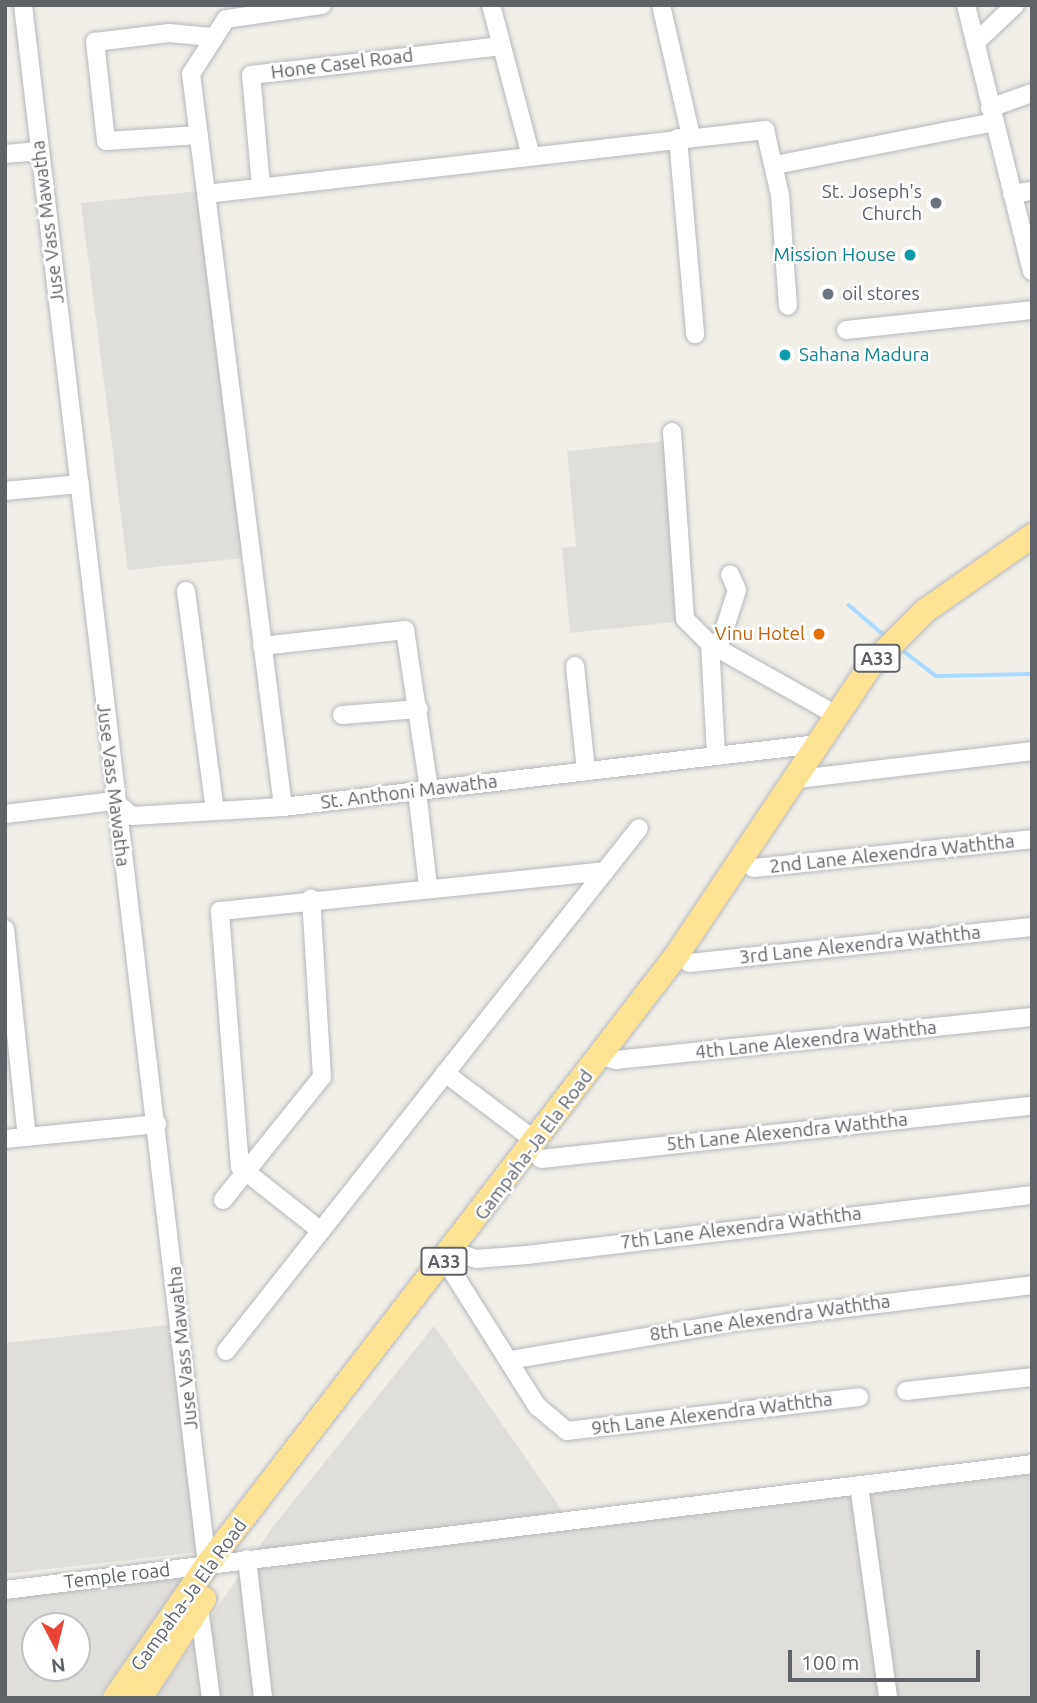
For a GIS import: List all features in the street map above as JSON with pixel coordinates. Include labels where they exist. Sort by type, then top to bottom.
[{"type":"highway","name":"Gampaha-Ja Ela Road","points":[[115,1698],[228,1562],[609,1058],[771,823],[836,715],[903,631],[1032,536]]},
{"type":"highway","name":"Gampaha-Ja Ela Road","points":[[609,1058],[689,963],[753,868],[771,823]]},
{"type":"highway","name":"Gampaha-Ja Ela Road","points":[[140,1698],[228,1562]]},
{"type":"street","name":"Juse Vass Mawatha","points":[[23,5],[80,484],[114,801],[157,1124],[228,1562],[263,1698]]},
{"type":"street","points":[[216,5],[217,31]]},
{"type":"street","points":[[283,807],[191,74],[226,19],[278,8],[322,5]]},
{"type":"street","points":[[491,5],[531,156]]},
{"type":"street","points":[[661,5],[684,137],[695,334]]},
{"type":"street","points":[[966,5],[1012,194],[1028,245],[1032,271]]},
{"type":"street","points":[[975,43],[1015,5]]},
{"type":"street","points":[[199,135],[106,141],[94,41],[217,31]]},
{"type":"street","name":"Hone Casel Road","points":[[261,186],[251,75],[501,46]]},
{"type":"street","points":[[775,165],[992,115],[1032,93]]},
{"type":"street","points":[[206,194],[684,137],[765,130],[775,165],[788,306]]},
{"type":"street","points":[[5,154],[40,151]]},
{"type":"street","points":[[1012,194],[1032,191]]},
{"type":"street","points":[[846,330],[1032,310]]},
{"type":"street","points":[[671,432],[685,619],[714,647],[836,715]]},
{"type":"street","points":[[5,491],[80,484]]},
{"type":"street","points":[[716,755],[714,647],[737,590],[730,574]]},
{"type":"street","points":[[186,591],[215,811]]},
{"type":"street","points":[[262,646],[405,631],[419,709],[428,886]]},
{"type":"street","points":[[575,666],[586,770]]},
{"type":"street","points":[[342,715],[419,709]]},
{"type":"street","name":"St. Anthoni Mawatha","points":[[114,801],[132,816],[283,807],[818,744]]},
{"type":"street","points":[[798,779],[1032,751]]},
{"type":"street","points":[[5,814],[114,801]]},
{"type":"street","points":[[226,1350],[639,828]]},
{"type":"street","name":"2nd Lane Alexendra Waththa","points":[[753,868],[1032,839]]},
{"type":"street","points":[[321,1231],[245,1176],[220,911],[311,898],[606,871]]},
{"type":"street","points":[[223,1200],[322,1077],[325,1064],[311,898]]},
{"type":"street","name":"3rd Lane Alexendra Waththa","points":[[689,963],[1032,927]]},
{"type":"street","points":[[5,929],[27,1137]]},
{"type":"street","name":"4th Lane Alexendra Waththa","points":[[609,1058],[1032,1017]]},
{"type":"street","points":[[445,1073],[539,1150]]},
{"type":"street","name":"5th Lane Alexendra Waththa","points":[[539,1150],[1032,1105]]},
{"type":"street","points":[[5,1139],[157,1124]]},
{"type":"street","name":"7th Lane Alexendra Waththa","points":[[455,1259],[1032,1195]]},
{"type":"street","name":"9th Lane Alexendra Waththa","points":[[455,1259],[537,1406],[566,1431],[859,1397]]},
{"type":"street","name":"8th Lane Alexendra Waththa","points":[[510,1360],[740,1321],[1032,1285]]},
{"type":"street","points":[[906,1391],[1032,1377]]},
{"type":"street","name":"Temple road","points":[[5,1590],[1032,1464]]},
{"type":"street","points":[[859,1485],[888,1698]]},
{"type":"street","points":[[199,1607],[211,1698]]},
{"type":"shaded area","points":[[198,191],[244,558],[128,570],[81,203]]},
{"type":"shaded area","points":[[666,441],[684,621],[570,633],[562,548],[576,546],[567,451]]},
{"type":"shaded area","points":[[169,1325],[199,1552],[5,1574],[5,1343]]},
{"type":"shaded area","points":[[434,1326],[575,1529],[1032,1474],[1032,1698],[155,1698],[272,1528]]},
{"type":"shaded area","points":[[166,1572],[183,1582],[98,1698],[5,1698],[5,1592]]},
{"type":"waterway","points":[[849,605],[883,634]]},
{"type":"waterway","points":[[901,649],[936,676],[1032,674]]},
{"type":"place","name":"St. Joseph's Church","points":[[936,203]]},
{"type":"place","name":"Mission House","points":[[910,255]]},
{"type":"place","name":"oil stores","points":[[828,294]]},
{"type":"place","name":"Sahana Madura","points":[[785,355]]},
{"type":"place","name":"Vinu Hotel","points":[[819,634]]}]
